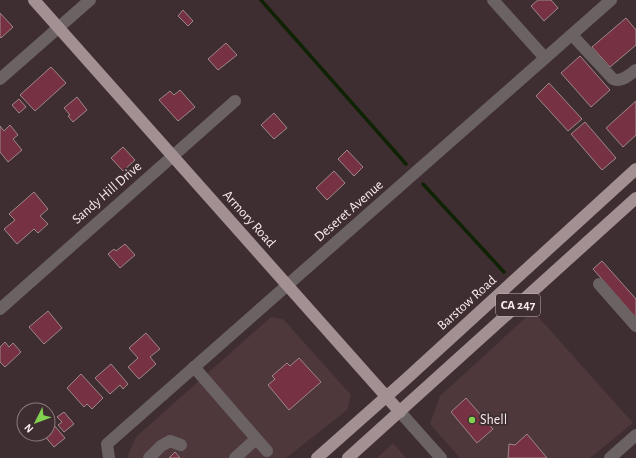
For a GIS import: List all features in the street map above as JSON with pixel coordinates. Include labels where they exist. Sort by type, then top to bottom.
[{"type":"main road","name":"Armory Road","points":[[34,0],[400,412]]},
{"type":"main road","name":"Barstow Road","points":[[317,458],[636,170]]},
{"type":"main road","name":"CA 247","points":[[348,458],[636,198]]},
{"type":"street","points":[[0,79],[90,0]]},
{"type":"street","points":[[493,0],[545,58]]},
{"type":"street","name":"Deseret Avenue","points":[[109,458],[107,444],[611,0]]},
{"type":"street","points":[[572,35],[613,79],[617,81],[621,80],[636,70]]},
{"type":"street","name":"Sandy Hill Drive","points":[[0,308],[235,101]]},
{"type":"street","points":[[599,284],[636,326]]},
{"type":"street","points":[[194,367],[267,450]]},
{"type":"street","name":"Armory Road","points":[[400,412],[441,458]]},
{"type":"street","points":[[610,458],[636,435]]},
{"type":"street","points":[[235,458],[256,439]]},
{"type":"street","points":[[149,458],[161,446],[170,441],[181,445]]},
{"type":"shaded area","points":[[533,311],[633,423],[590,458],[460,458],[430,424],[440,396]]},
{"type":"shaded area","points":[[271,317],[283,319],[351,395],[347,410],[286,458],[127,458],[137,436]]},
{"type":"shaded area","points":[[393,443],[406,458],[377,458]]},
{"type":"building","points":[[538,0],[551,0],[558,8],[544,21],[531,6]]},
{"type":"building","points":[[183,10],[193,21],[188,26],[178,16]]},
{"type":"building","points":[[0,13],[13,27],[1,38],[0,37]]},
{"type":"building","points":[[626,18],[636,30],[636,45],[610,67],[592,47]]},
{"type":"building","points":[[226,43],[237,55],[218,70],[208,59]]},
{"type":"building","points":[[580,56],[610,90],[591,107],[561,73]]},
{"type":"building","points":[[51,67],[66,83],[35,111],[20,95]]},
{"type":"building","points":[[549,83],[582,119],[568,131],[536,96]]},
{"type":"building","points":[[180,90],[195,107],[178,121],[159,100],[170,91],[174,95]]},
{"type":"building","points":[[77,97],[87,110],[73,122],[68,116],[70,115],[64,108]]},
{"type":"building","points":[[19,99],[26,107],[19,113],[12,105]]},
{"type":"building","points":[[636,101],[636,135],[623,147],[606,128]]},
{"type":"building","points":[[274,113],[287,128],[274,139],[261,125]]},
{"type":"building","points":[[585,122],[616,158],[602,170],[571,134]]},
{"type":"building","points":[[10,125],[18,135],[13,139],[22,150],[8,162],[0,152],[0,126],[4,131]]},
{"type":"building","points":[[123,147],[135,160],[123,171],[111,158]]},
{"type":"building","points":[[347,150],[363,167],[354,176],[338,159]]},
{"type":"building","points":[[334,171],[345,183],[327,200],[316,188]]},
{"type":"building","points":[[34,192],[48,209],[40,216],[48,224],[38,233],[34,229],[17,244],[4,229],[15,220],[9,214]]},
{"type":"building","points":[[125,244],[135,255],[120,268],[108,254],[114,249],[116,251]]},
{"type":"building","points":[[602,261],[636,299],[636,318],[593,269]]},
{"type":"building","points":[[48,311],[62,328],[44,344],[29,327]]},
{"type":"building","points":[[146,333],[160,349],[150,357],[156,364],[139,379],[128,367],[138,358],[129,348]]},
{"type":"building","points":[[5,342],[9,347],[13,343],[21,352],[5,367],[0,362],[0,347]]},
{"type":"building","points":[[299,358],[321,382],[289,410],[268,385],[275,379],[272,376],[287,363],[290,366]]},
{"type":"building","points":[[111,364],[128,384],[123,389],[120,385],[110,394],[95,378]]},
{"type":"building","points":[[81,374],[103,398],[92,409],[87,404],[84,407],[67,388]]},
{"type":"building","name":"Shell","points":[[466,398],[493,429],[477,443],[451,412]]},
{"type":"building","points":[[64,412],[74,424],[64,432],[58,425],[62,422],[57,417]]},
{"type":"building","points":[[56,428],[65,438],[54,447],[50,442],[56,442]]},
{"type":"building","points":[[527,434],[547,458],[508,458],[509,444],[515,445]]},
{"type":"building","points":[[175,452],[180,458],[169,458]]},
{"type":"waterway","points":[[261,0],[406,164]]},
{"type":"waterway","points":[[423,184],[504,272]]},
{"type":"place","name":"Shell","points":[[472,420]]}]
